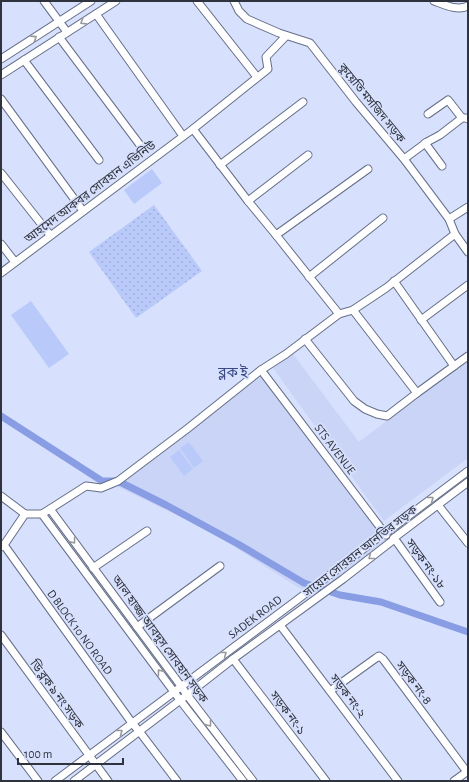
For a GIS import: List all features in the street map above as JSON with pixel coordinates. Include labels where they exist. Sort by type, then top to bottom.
[{"type":"street","points":[[44,1],[67,32]]},
{"type":"street","points":[[1,59],[91,1]]},
{"type":"street","points":[[2,72],[24,60],[116,1]]},
{"type":"street","points":[[197,1],[258,77],[268,69],[266,57],[286,36]]},
{"type":"street","name":"কুয়েতি মসজিদ সড়ক","points":[[234,1],[239,11],[246,19],[286,36],[310,43],[356,102],[404,159],[449,219],[454,234],[468,252]]},
{"type":"street","points":[[434,1],[455,8],[464,8],[468,6]]},
{"type":"street","points":[[96,14],[183,136]]},
{"type":"street","points":[[59,37],[140,144]]},
{"type":"street","points":[[24,60],[99,160]]},
{"type":"street","name":"আহমেদ আকবর সোবহান এভিনিউ","points":[[1,273],[193,129],[258,77]]},
{"type":"street","points":[[1,99],[83,211]]},
{"type":"street","points":[[404,159],[427,142],[465,119],[448,100],[428,114]]},
{"type":"street","points":[[220,165],[303,102]]},
{"type":"street","points":[[193,129],[248,201],[339,314]]},
{"type":"street","points":[[425,144],[442,166]]},
{"type":"street","points":[[248,201],[308,155]]},
{"type":"street","points":[[276,235],[368,169]]},
{"type":"street","points":[[1,173],[50,235]]},
{"type":"street","points":[[449,219],[468,207]]},
{"type":"street","points":[[309,277],[383,218]]},
{"type":"street","points":[[1,496],[25,514],[42,514],[86,486],[101,488],[118,481],[187,429],[261,370],[286,354],[339,314],[353,310],[386,288],[454,234]]},
{"type":"street","points":[[1,244],[15,262]]},
{"type":"street","points":[[394,281],[454,366]]},
{"type":"street","points":[[421,320],[468,285]]},
{"type":"street","points":[[353,310],[416,393]]},
{"type":"street","points":[[305,339],[354,401],[365,410],[386,416],[468,356]]},
{"type":"street","name":"STS AVENUE","points":[[261,370],[384,533],[393,539]]},
{"type":"street","name":"SADEK ROAD","points":[[55,781],[468,471]]},
{"type":"street","name":"সায়েম সোবহান আনভির সড়ক","points":[[74,781],[233,659],[343,579],[468,482]]},
{"type":"street","points":[[438,505],[468,543]]},
{"type":"street","name":"আল হাজ্জ আবদুস সোবহান সড়ক","points":[[50,509],[187,695],[253,781]]},
{"type":"street","points":[[3,546],[25,514]]},
{"type":"street","points":[[42,514],[180,700],[243,781]]},
{"type":"street","points":[[94,568],[147,531]]},
{"type":"street","name":"সড়ক নং-১৮","points":[[393,539],[440,602]]},
{"type":"street","name":"D BLOCK 10 NO ROAD","points":[[3,546],[132,724],[177,781]]},
{"type":"street","points":[[138,627],[220,566]]},
{"type":"street","name":"সড়ক নং-২","points":[[280,625],[284,628],[398,781]]},
{"type":"street","name":"ডি ব্লক ৯ নং সড়ক","points":[[1,636],[108,781]]},
{"type":"street","name":"সড়ক নং-৪","points":[[330,691],[379,656],[383,658],[467,771]]},
{"type":"street","name":"সড়ক নং-১","points":[[233,659],[326,781]]},
{"type":"street","points":[[1,732],[38,781]]},
{"type":"street","points":[[457,780],[467,771]]},
{"type":"shaded area","points":[[152,169],[162,183],[134,204],[124,190]]},
{"type":"shaded area","points":[[154,205],[202,271],[136,318],[89,252]]},
{"type":"shaded area","points":[[31,301],[69,354],[49,368],[11,315]]},
{"type":"shaded area","points":[[293,354],[359,442],[468,359],[468,458],[384,521],[273,368]]},
{"type":"shaded area","points":[[261,370],[388,540],[320,594],[299,588],[208,530],[114,485]]},
{"type":"shaded area","points":[[189,442],[203,461],[194,468],[180,448]]},
{"type":"shaded area","points":[[179,450],[193,469],[184,476],[170,457]]},
{"type":"waterway","points":[[1,416],[102,481],[118,481],[166,505],[238,544],[304,583],[340,595],[381,602],[468,632]]},
{"type":"district","name":"ব্লক ই","points":[[233,373]]}]
